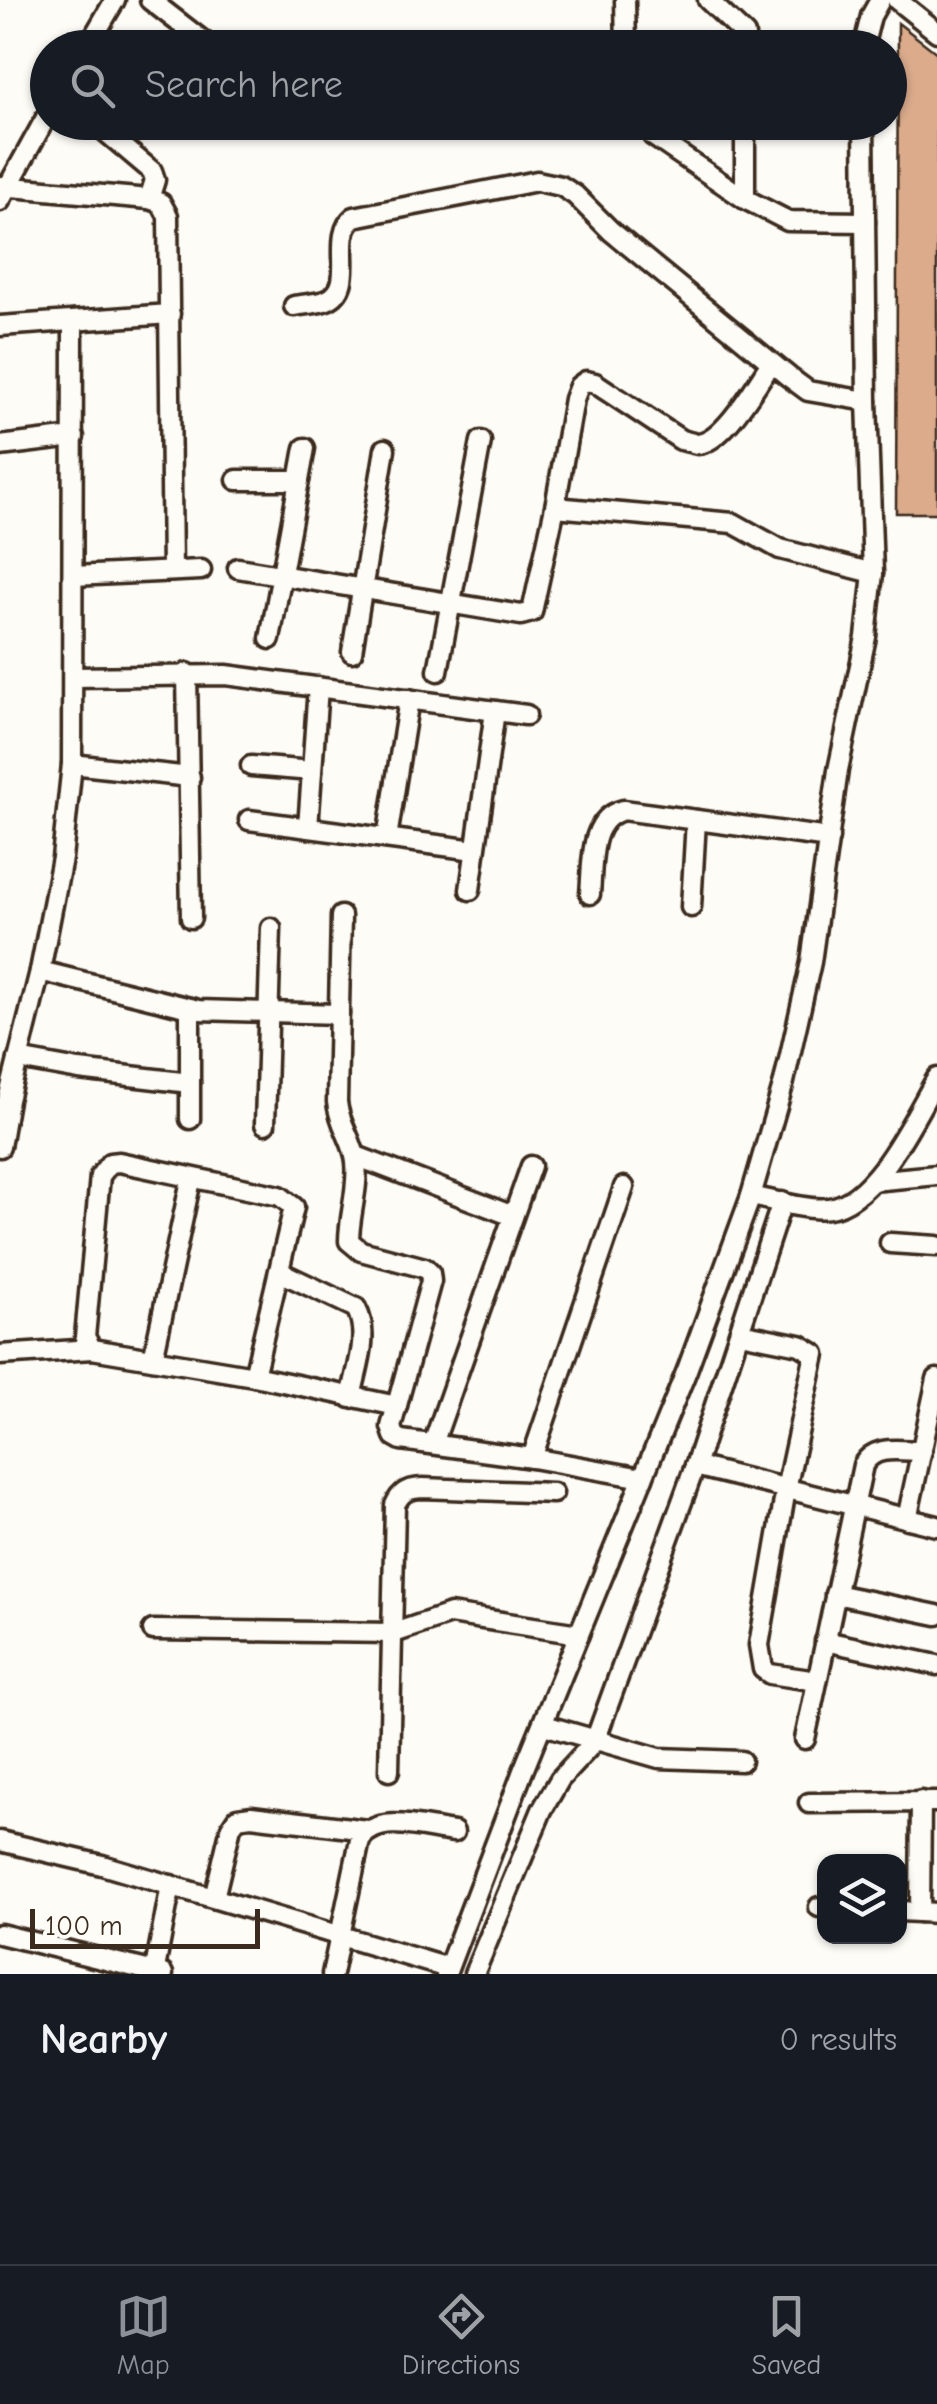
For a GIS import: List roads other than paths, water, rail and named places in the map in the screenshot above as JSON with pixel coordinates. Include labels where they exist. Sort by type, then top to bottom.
[{"type":"street","points":[[98,30],[115,0]]},
{"type":"street","points":[[150,0],[189,30]]},
{"type":"street","points":[[625,0],[626,30]]},
{"type":"street","points":[[708,0],[740,30]]},
{"type":"street","points":[[868,30],[880,0]]},
{"type":"street","points":[[897,0],[937,32]]},
{"type":"street","points":[[33,140],[2,192],[149,198],[160,203],[168,216],[172,571]]},
{"type":"street","points":[[116,140],[152,170],[155,180],[149,198]]},
{"type":"street","points":[[659,140],[745,199],[788,221],[864,222]]},
{"type":"street","points":[[745,140],[745,199]]},
{"type":"street","points":[[0,1841],[340,1934],[447,1971],[752,1196],[811,962],[838,770],[866,637],[873,573],[864,140]]},
{"type":"street","points":[[294,306],[328,300],[337,292],[342,282],[345,224],[354,217],[537,181],[550,182],[575,194],[610,231],[808,390],[867,401]]},
{"type":"street","points":[[0,326],[170,314]]},
{"type":"street","points":[[0,1147],[4,1097],[18,1060],[40,971],[62,858],[72,764],[73,321]]},
{"type":"street","points":[[238,568],[521,616],[532,612],[579,386],[595,383],[681,440],[696,444],[723,430],[771,363]]},
{"type":"street","points":[[0,446],[74,436]]},
{"type":"street","points":[[438,671],[481,441]]},
{"type":"street","points":[[270,639],[305,448]]},
{"type":"street","points":[[352,652],[385,449]]},
{"type":"street","points":[[236,480],[298,480]]},
{"type":"street","points":[[556,507],[733,523],[780,548],[873,573]]},
{"type":"street","points":[[73,576],[201,570]]},
{"type":"street","points":[[73,677],[187,673],[526,715]]},
{"type":"street","points":[[187,673],[191,918]]},
{"type":"street","points":[[308,828],[318,687]]},
{"type":"street","points":[[386,838],[409,699]]},
{"type":"street","points":[[470,890],[494,710]]},
{"type":"street","points":[[72,764],[190,777]]},
{"type":"street","points":[[251,766],[312,772]]},
{"type":"street","points":[[590,894],[599,825],[608,814],[623,810],[828,838]]},
{"type":"street","points":[[249,820],[475,850]]},
{"type":"street","points":[[691,907],[696,820]]},
{"type":"street","points":[[341,916],[339,1117],[356,1156],[349,1241],[361,1252],[424,1268],[432,1281],[391,1427],[394,1436],[643,1478]]},
{"type":"street","points":[[265,1124],[271,928]]},
{"type":"street","points":[[40,971],[190,1008],[339,1014]]},
{"type":"street","points":[[190,1008],[190,1119]]},
{"type":"street","points":[[18,1060],[190,1083]]},
{"type":"street","points":[[752,1196],[828,1208],[841,1204],[872,1182],[937,1078]]},
{"type":"street","points":[[356,1156],[513,1216]]},
{"type":"street","points":[[92,1349],[85,1337],[100,1176],[103,1168],[119,1162],[289,1201],[294,1216],[254,1376]]},
{"type":"street","points":[[433,1444],[530,1166]]},
{"type":"street","points":[[872,1182],[937,1175]]},
{"type":"street","points":[[152,1359],[191,1180]]},
{"type":"street","points":[[532,1458],[624,1187]]},
{"type":"street","points":[[474,1974],[542,1810],[575,1760],[595,1741],[695,1466],[782,1202]]},
{"type":"street","points":[[890,1243],[937,1246]]},
{"type":"street","points":[[280,1272],[356,1308],[362,1318],[364,1332],[350,1398]]},
{"type":"street","points":[[740,1333],[800,1345],[815,1354],[786,1489],[760,1660],[762,1669],[770,1674],[817,1681]]},
{"type":"street","points":[[0,1356],[92,1349],[254,1376],[397,1406]]},
{"type":"street","points":[[907,1519],[937,1379]]},
{"type":"street","points":[[805,1739],[863,1465],[869,1454],[878,1451],[922,1451]]},
{"type":"street","points":[[695,1466],[937,1526]]},
{"type":"street","points":[[389,1771],[396,1505],[400,1494],[422,1488],[554,1493]]},
{"type":"street","points":[[835,1594],[937,1615]]},
{"type":"street","points":[[153,1630],[394,1634],[450,1614],[579,1634]]},
{"type":"street","points":[[825,1641],[937,1665]]},
{"type":"street","points":[[544,1725],[670,1760],[741,1760]]},
{"type":"street","points":[[809,1803],[929,1801],[929,1912]]},
{"type":"street","points":[[214,1898],[227,1838],[237,1818],[251,1816],[367,1830]]},
{"type":"street","points":[[332,1974],[360,1840],[367,1830],[390,1824],[454,1832]]},
{"type":"street","points":[[0,1934],[157,1973],[171,1885]]}]
